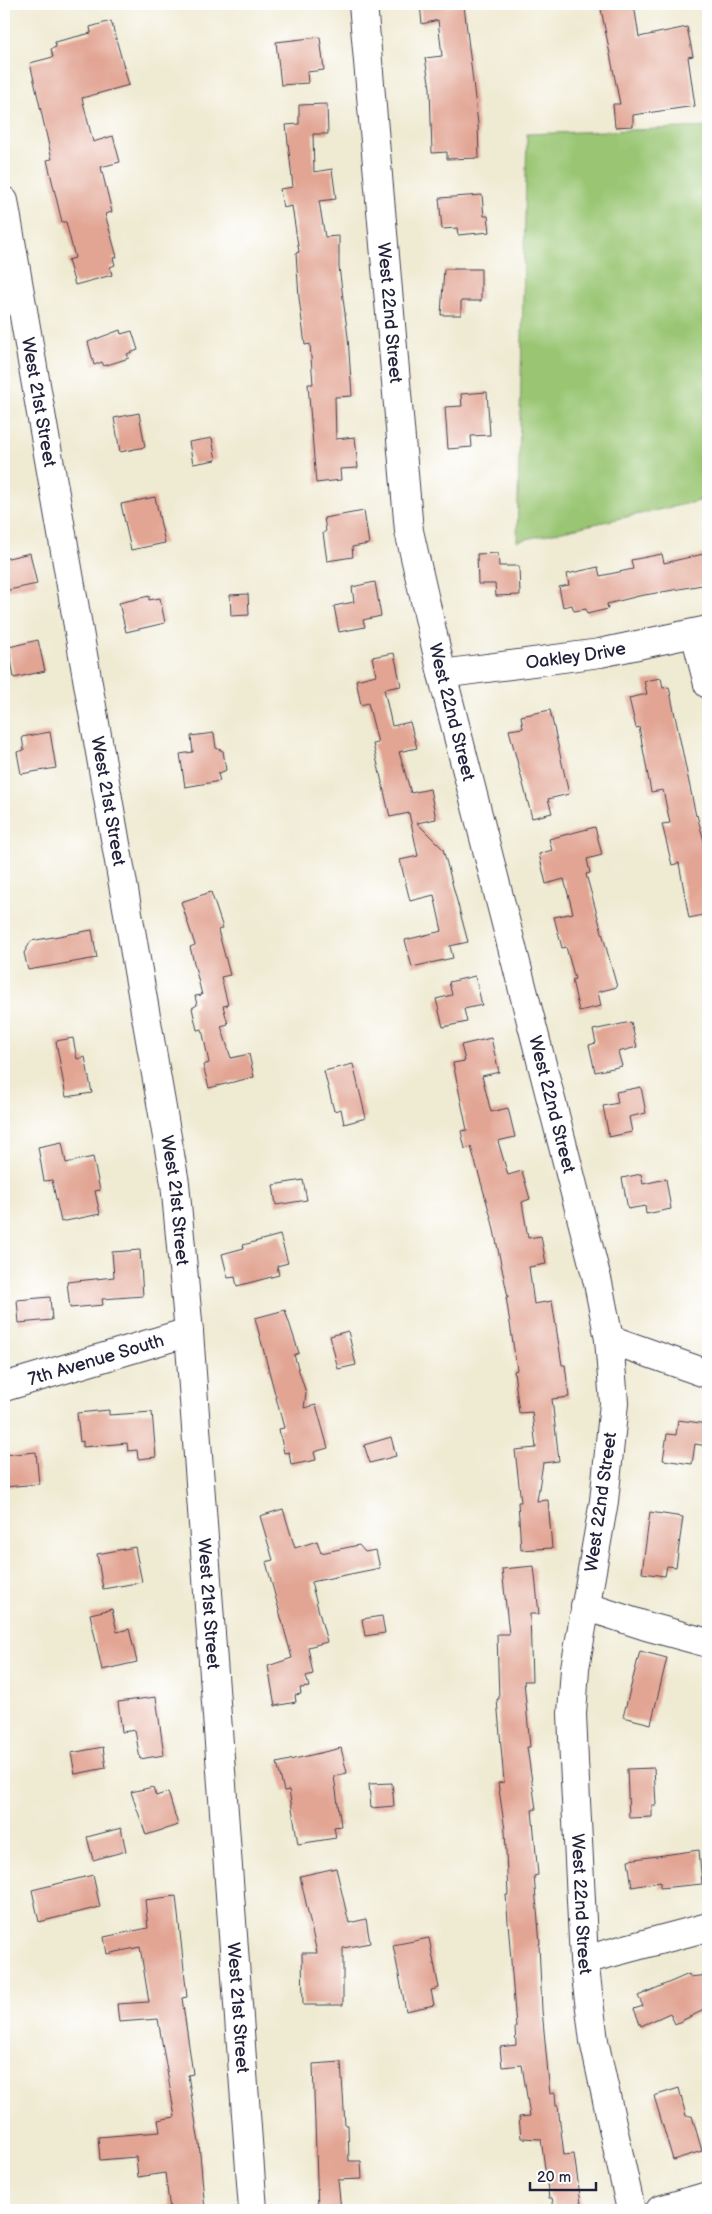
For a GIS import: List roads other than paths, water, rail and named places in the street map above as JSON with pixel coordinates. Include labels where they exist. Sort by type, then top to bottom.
[{"type":"street","name":"West 22nd Street","points":[[363,4],[409,532],[442,674],[598,1283],[609,1339],[614,1403],[604,1500],[575,1668],[572,1714],[584,1960],[594,2041],[631,2210]]},
{"type":"street","name":"West 21st Street","points":[[4,201],[175,1183],[190,1332],[253,2210]]},
{"type":"street","name":"Oakley Drive","points":[[442,674],[600,653],[701,632]]},
{"type":"street","points":[[701,632],[708,684]]},
{"type":"street","name":"7th Avenue South","points":[[4,1387],[190,1332]]},
{"type":"street","points":[[609,1339],[708,1374]]},
{"type":"street","points":[[585,1606],[646,1626],[708,1643]]},
{"type":"street","points":[[584,1960],[708,1928]]},
{"type":"street","points":[[660,2210],[708,2196]]}]
